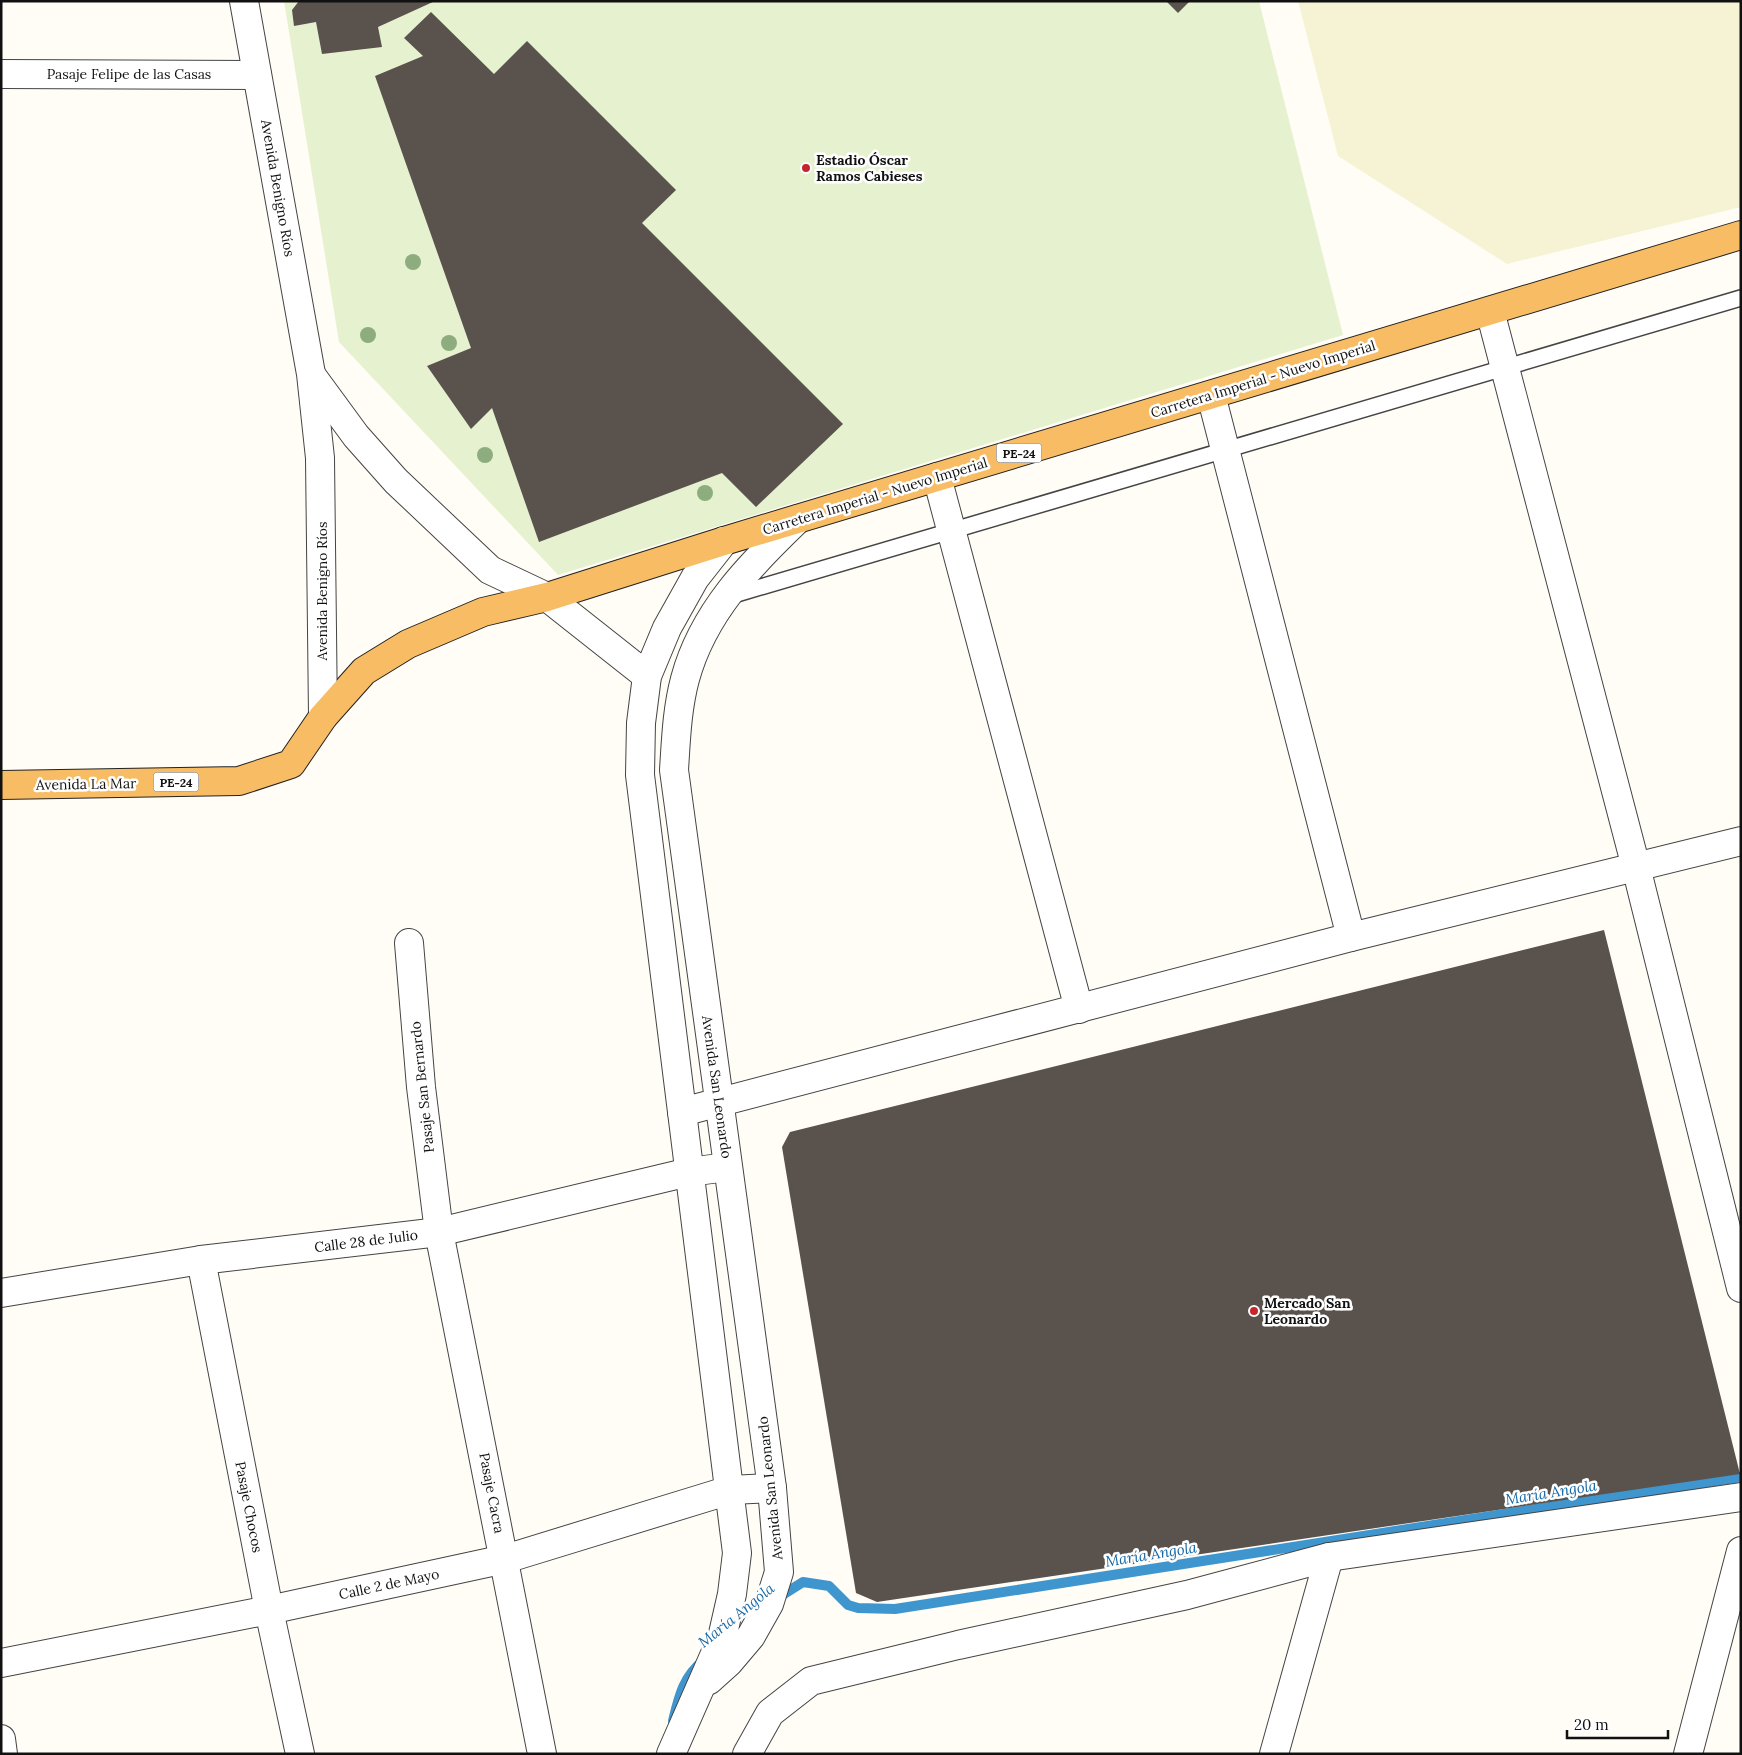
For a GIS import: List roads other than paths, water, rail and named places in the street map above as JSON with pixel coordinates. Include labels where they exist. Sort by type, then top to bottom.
[{"type":"highway","name":"Carretera Imperial - Nuevo Imperial","points":[[323,718],[364,671],[408,644],[483,612],[547,597],[724,541],[1741,236]]},
{"type":"highway","name":"Avenida La Mar","points":[[1,785],[239,781],[291,764],[323,718]]},
{"type":"street","name":"Avenida Benigno Ríos","points":[[244,1],[311,374],[320,458],[323,718]]},
{"type":"street","name":"Pasaje Felipe de las Casas","points":[[1,74],[257,75]]},
{"type":"street","points":[[1490,311],[1636,867],[1741,1288]]},
{"type":"street","name":"Avenida Benigno Ríos","points":[[311,374],[363,444],[396,481],[490,570],[547,597],[647,676]]},
{"type":"street","points":[[1211,394],[1351,937]]},
{"type":"street","points":[[937,477],[1079,1009]]},
{"type":"street","name":"Avenida San Leonardo","points":[[701,1687],[729,1662],[751,1636],[769,1604],[779,1572],[772,1488],[674,770],[676,726],[685,678],[702,635],[724,598],[756,559],[798,519]]},
{"type":"street","points":[[671,1754],[722,1638],[732,1594],[737,1553],[640,775],[641,723],[647,676],[666,628],[695,578],[724,541]]},
{"type":"street","points":[[682,1112],[718,1101],[1351,937],[1741,841]]},
{"type":"street","name":"Pasaje San Bernardo","points":[[409,943],[421,1087],[440,1232]]},
{"type":"street","name":"Calle 28 de Julio","points":[[1,1293],[201,1260],[440,1232],[689,1172],[727,1167]]},
{"type":"street","name":"Pasaje Cacra","points":[[440,1232],[542,1754]]},
{"type":"street","name":"Pasaje Chocos","points":[[201,1260],[269,1610],[300,1754]]},
{"type":"street","name":"Calle 2 de Mayo","points":[[1,1663],[269,1610],[505,1559],[730,1490],[772,1488]]},
{"type":"street","points":[[747,1754],[770,1713],[811,1681],[958,1645],[1187,1595],[1329,1557],[1741,1497]]},
{"type":"street","points":[[1688,1754],[1741,1551]]},
{"type":"street","points":[[1274,1754],[1329,1557]]},
{"type":"street","points":[[1,1739],[3,1754]]},
{"type":"lane","points":[[724,598],[1741,298]]},
{"type":"waterway","name":"María Angola","points":[[776,1599],[803,1582],[829,1586],[848,1605],[858,1608],[895,1609],[1741,1477]]},
{"type":"waterway","name":"María Angola","points":[[673,1721],[680,1695],[687,1680],[704,1660]]},
{"type":"place","name":"Estadio Óscar Ramos Cabieses","points":[[806,168]]},
{"type":"place","name":"Mercado San Leonardo","points":[[1254,1311]]}]
